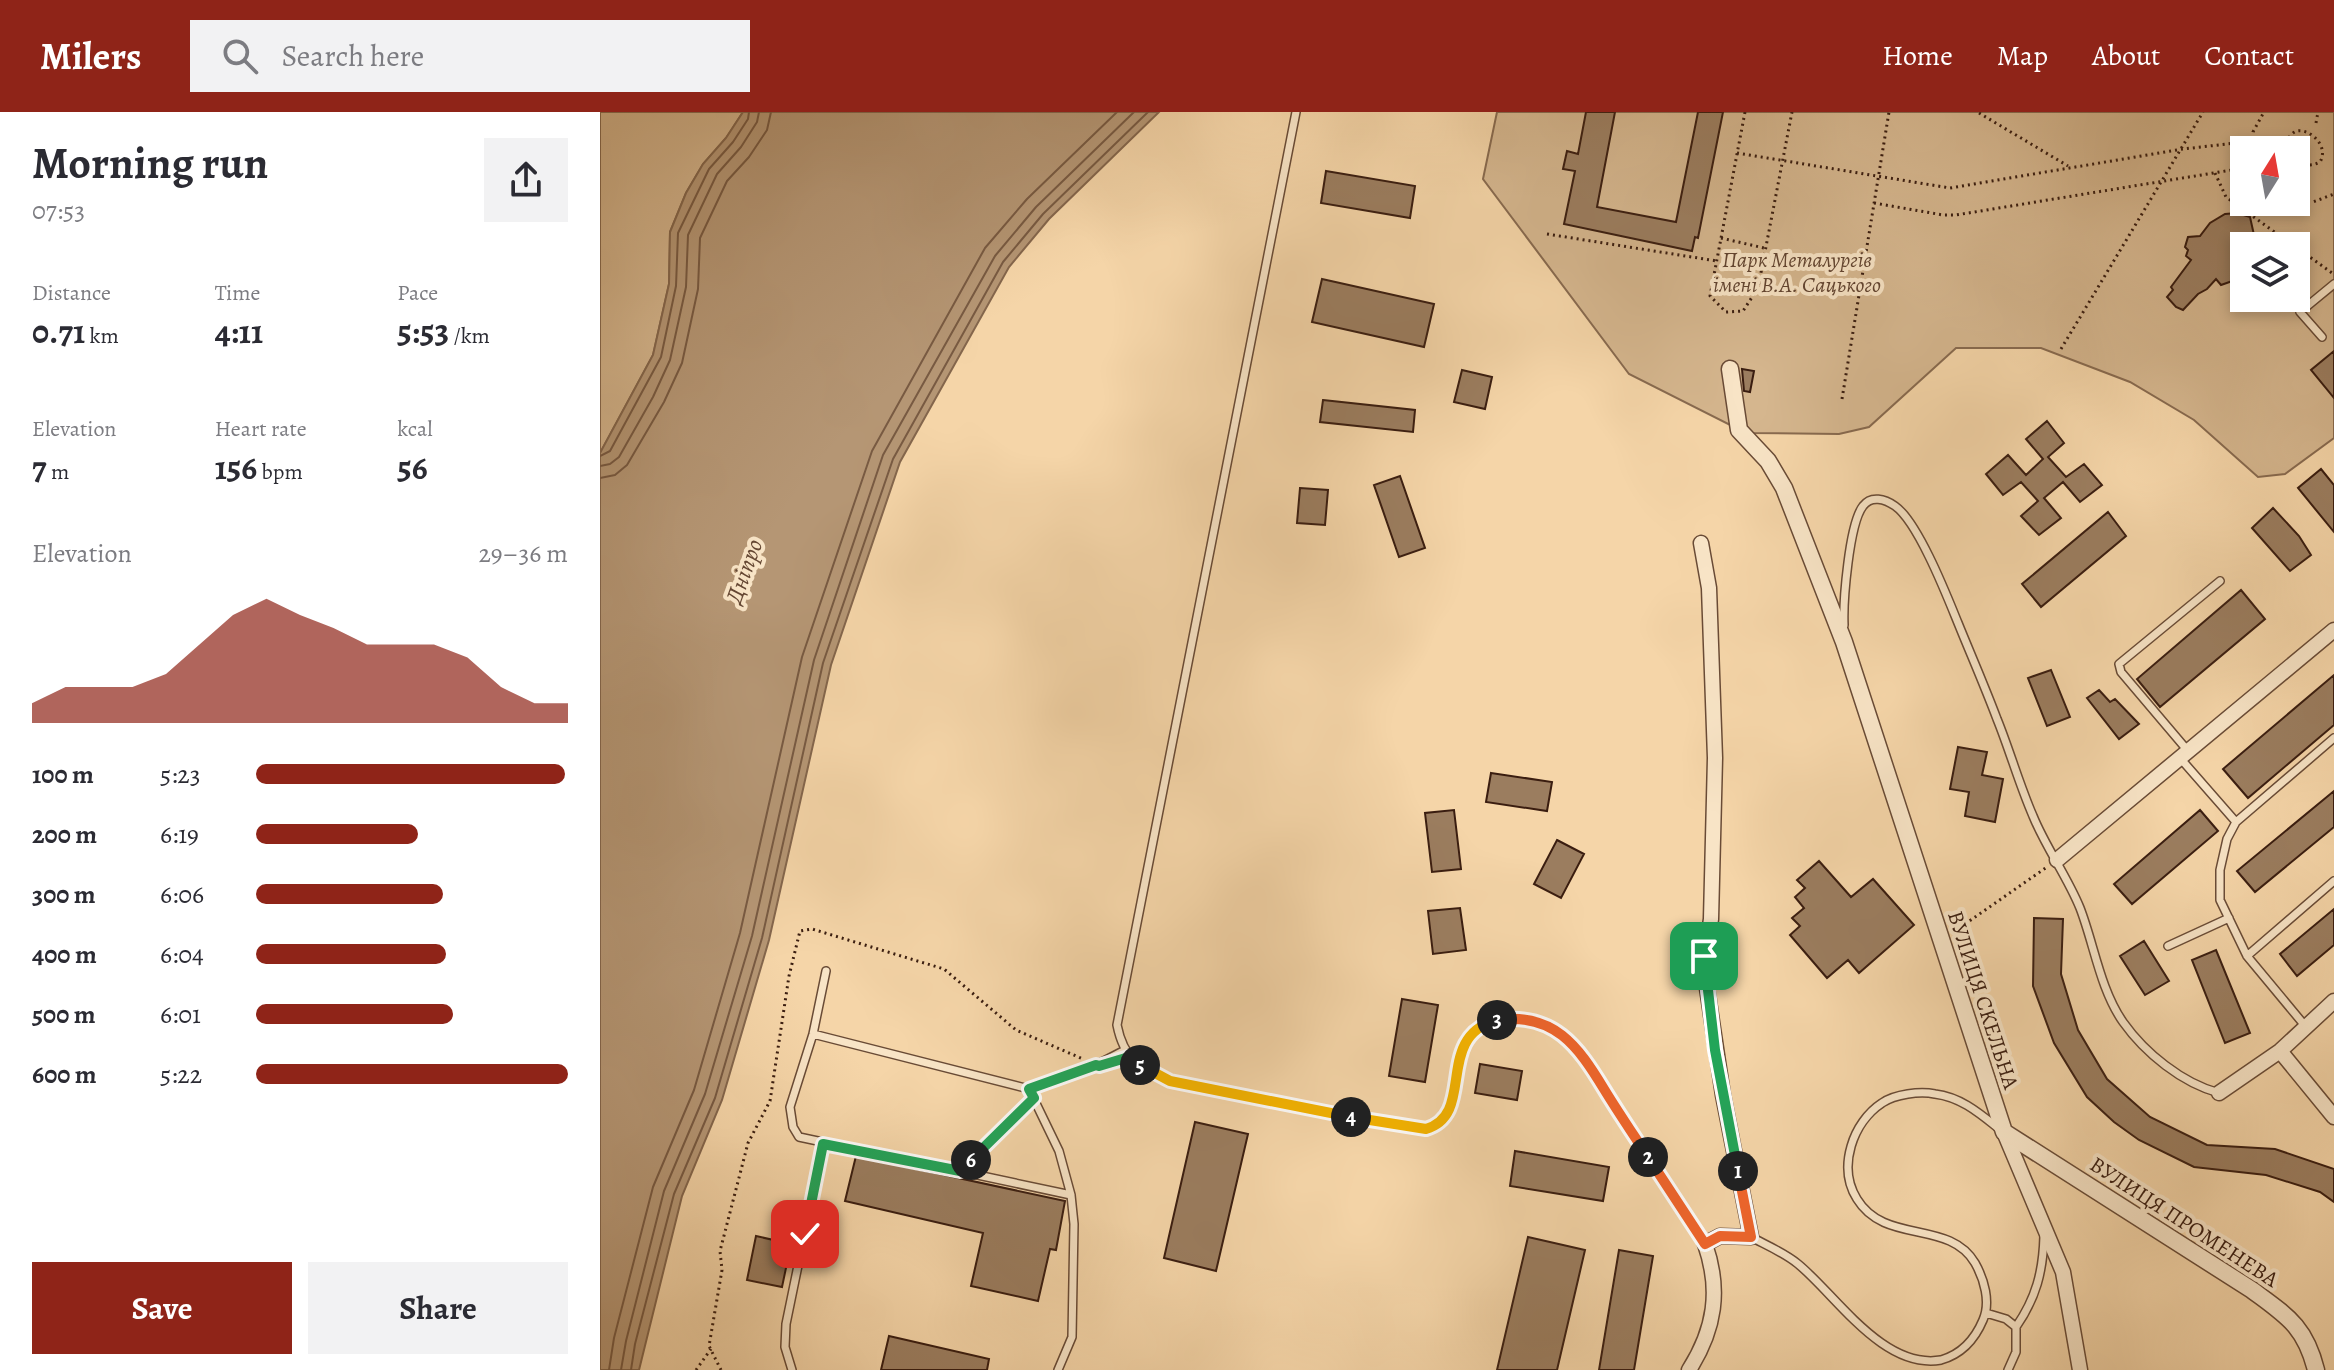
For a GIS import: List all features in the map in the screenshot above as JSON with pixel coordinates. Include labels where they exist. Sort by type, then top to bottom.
[{"type":"street","name":"ВУЛИЦЯ СКЕЛЬНА","points":[[1730,369],[1739,430],[1768,461],[1784,488],[1844,642],[2004,1132],[2063,1272],[2080,1370]]},
{"type":"street","points":[[1689,1370],[1708,1334],[1713,1304],[1713,1267],[1705,1244],[1720,1236],[1751,1237],[1723,1095],[1704,968],[1711,919],[1715,758],[1709,588],[1701,543]]},
{"type":"street","points":[[2057,860],[2334,630]]},
{"type":"street","points":[[2219,1093],[2280,1051],[2334,1001]]},
{"type":"street","points":[[2280,1051],[2334,1117]]},
{"type":"street","name":"ВУЛИЦЯ ПРОМЕНЕВА","points":[[2004,1132],[2252,1290],[2288,1317],[2305,1337],[2316,1370]]},
{"type":"lane","points":[[1296,112],[1117,1025],[1121,1044],[1129,1057],[1148,1071],[1170,1081],[1327,1114],[1426,1129],[1436,1126],[1449,1113],[1464,1043],[1479,1027],[1506,1019],[1544,1024],[1570,1039],[1584,1057],[1705,1244]]},
{"type":"lane","points":[[2322,337],[2300,312],[2334,284]]},
{"type":"lane","points":[[1844,642],[1843,601],[1855,529],[1861,509],[1866,503],[1880,499],[1894,505],[1907,518],[1950,603],[1999,722],[2016,776],[2080,909],[2121,1020],[2149,1053],[2201,1088],[2219,1093]]},
{"type":"lane","points":[[2220,581],[2119,664],[2121,672],[2236,822]]},
{"type":"lane","points":[[2306,1027],[2247,956],[2220,900],[2220,870],[2227,839],[2236,822],[2334,738]]},
{"type":"lane","points":[[2247,956],[2334,881]]},
{"type":"lane","points":[[2168,946],[2229,918]]},
{"type":"lane","points":[[826,971],[813,1034],[790,1107],[790,1116],[799,1137],[1071,1195]]},
{"type":"lane","points":[[813,1034],[1029,1089],[1096,1065],[1125,1050]]},
{"type":"lane","points":[[1029,1089],[1059,1151],[1071,1195],[1074,1224],[1072,1337],[1058,1370]]},
{"type":"lane","points":[[1751,1237],[1798,1263],[1856,1324],[1889,1352],[1904,1361],[1936,1362],[1950,1358],[1972,1342],[1986,1313],[1985,1285],[1974,1261],[1961,1247],[1940,1236],[1892,1227],[1864,1209],[1849,1182],[1849,1153],[1862,1120],[1884,1101],[1908,1095],[1933,1093],[1960,1100],[2004,1132]]},
{"type":"lane","points":[[960,1171],[1034,1098]]},
{"type":"lane","points":[[792,1370],[785,1347],[786,1324],[823,1144]]},
{"type":"lane","points":[[2008,1370],[2016,1352],[2016,1327],[2031,1305],[2043,1264],[2044,1229]]},
{"type":"lane","points":[[1986,1313],[2006,1319],[2016,1327]]},
{"type":"path","points":[[1745,112],[1710,296],[1726,312],[1743,311],[1758,288],[1792,112]]},
{"type":"path","points":[[1842,399],[1889,112]]},
{"type":"path","points":[[2061,349],[2203,112]]},
{"type":"path","points":[[2253,136],[2264,112]]},
{"type":"path","points":[[2316,123],[2318,112]]},
{"type":"path","points":[[1979,113],[2071,167]]},
{"type":"path","points":[[2290,136],[2305,122],[2316,123],[2326,129]]},
{"type":"path","points":[[1737,153],[1950,188],[2183,149],[2230,145]]},
{"type":"path","points":[[2310,165],[2325,160],[2331,150]]},
{"type":"path","points":[[1874,203],[1950,216],[2230,170]]},
{"type":"path","points":[[2215,173],[2226,197],[2274,232]]},
{"type":"path","points":[[2310,202],[2334,194]]},
{"type":"path","points":[[1547,234],[1717,261]]},
{"type":"path","points":[[1721,238],[1766,248]]},
{"type":"path","points":[[2310,258],[2334,275]]},
{"type":"path","points":[[1941,941],[2057,860]]},
{"type":"path","points":[[721,1370],[709,1346],[722,1270],[720,1251],[748,1143],[770,1101],[789,976],[800,931],[812,929],[944,969],[1016,1030],[1096,1065]]},
{"type":"path","points":[[696,1370],[711,1349]]},
{"type":"green space","points":[[600,112],[743,112],[703,164],[686,193],[670,232],[669,284],[653,355],[600,453]]},
{"type":"green space","name":"Парк Металургів імені В.А. Сацького","points":[[1497,112],[2334,112],[2334,438],[2285,474],[2258,477],[2194,420],[2130,382],[2041,348],[1956,348],[1869,427],[1839,434],[1746,433],[1629,374],[1483,179]]},
{"type":"water","name":"Дніпро","points":[[743,112],[1159,112],[1049,219],[1009,267],[900,462],[831,665],[769,940],[722,1100],[682,1196],[639,1370],[600,1370],[600,453],[653,355],[669,284],[670,232],[686,193],[703,164]]},
{"type":"building","points":[[1586,112],[1615,112],[1597,207],[1676,222],[1698,112],[1723,112],[1698,238],[1695,237],[1692,251],[1564,224],[1575,171],[1563,169],[1567,151],[1578,154]]},
{"type":"building","points":[[1326,171],[1415,186],[1410,218],[1321,203]]},
{"type":"building","points":[[2225,214],[2250,217],[2253,232],[2230,232],[2230,282],[2221,285],[2216,279],[2183,310],[2176,307],[2167,297],[2191,260],[2186,256],[2188,237],[2200,236],[2210,223]]},
{"type":"building","points":[[1322,279],[1434,304],[1424,347],[1312,322]]},
{"type":"building","points":[[2334,351],[2334,398],[2311,370]]},
{"type":"building","points":[[1742,369],[1754,371],[1750,392],[1744,391]]},
{"type":"building","points":[[1462,370],[1492,377],[1485,409],[1454,402]]},
{"type":"building","points":[[1323,400],[1415,410],[1413,432],[1320,422]]},
{"type":"building","points":[[2047,421],[2064,443],[2048,457],[2066,477],[2084,464],[2102,485],[2080,502],[2063,482],[2044,498],[2061,518],[2039,535],[2021,516],[2038,501],[2021,482],[2003,495],[1986,474],[2008,455],[2026,475],[2043,459],[2026,439]]},
{"type":"building","points":[[2321,469],[2334,485],[2334,532],[2298,488]]},
{"type":"building","points":[[1400,476],[1425,548],[1399,557],[1374,485]]},
{"type":"building","points":[[1300,488],[1328,490],[1325,525],[1297,523]]},
{"type":"building","points":[[2273,508],[2299,536],[2311,555],[2290,571],[2252,528]]},
{"type":"building","points":[[2108,512],[2126,536],[2041,607],[2022,584]]},
{"type":"building","points":[[2241,590],[2265,619],[2160,707],[2137,679]]},
{"type":"building","points":[[2051,670],[2070,717],[2047,726],[2028,678]]},
{"type":"building","points":[[2334,675],[2334,725],[2248,798],[2223,769]]},
{"type":"building","points":[[2099,690],[2110,702],[2115,699],[2139,724],[2119,739],[2087,698]]},
{"type":"building","points":[[1958,747],[1987,752],[1982,775],[2003,779],[1995,822],[1965,816],[1969,792],[1950,789]]},
{"type":"building","points":[[1491,773],[1552,782],[1547,811],[1486,802]]},
{"type":"building","points":[[2334,791],[2334,827],[2255,892],[2237,871]]},
{"type":"building","points":[[1454,810],[1461,869],[1432,872],[1425,813]]},
{"type":"building","points":[[2200,810],[2218,831],[2132,904],[2114,884]]},
{"type":"building","points":[[1557,840],[1584,854],[1561,898],[1534,884]]},
{"type":"building","points":[[1819,861],[1851,897],[1873,879],[1914,925],[1859,973],[1848,960],[1827,978],[1790,935],[1800,926],[1792,918],[1804,908],[1795,897],[1805,888],[1797,880]]},
{"type":"building","points":[[1460,908],[1466,950],[1433,954],[1428,911]]},
{"type":"building","points":[[2334,909],[2334,945],[2297,976],[2280,954]]},
{"type":"building","points":[[2034,918],[2063,919],[2061,974],[2078,1030],[2107,1079],[2150,1117],[2207,1145],[2275,1149],[2334,1169],[2334,1202],[2320,1192],[2266,1175],[2194,1167],[2139,1140],[2087,1097],[2054,1043],[2033,986]]},
{"type":"building","points":[[2144,941],[2169,981],[2145,995],[2120,956]]},
{"type":"building","points":[[2216,950],[2250,1033],[2225,1043],[2192,960]]},
{"type":"building","points":[[1402,999],[1438,1005],[1425,1082],[1389,1076]]},
{"type":"building","points":[[1480,1064],[1522,1071],[1517,1100],[1475,1093]]},
{"type":"building","points":[[1195,1122],[1248,1134],[1216,1271],[1164,1258]]},
{"type":"building","points":[[1515,1151],[1609,1167],[1603,1201],[1510,1186]]},
{"type":"building","points":[[856,1156],[1065,1201],[1056,1250],[1050,1249],[1038,1301],[971,1286],[983,1233],[845,1201]]},
{"type":"building","points":[[756,1236],[791,1244],[782,1287],[747,1280]]},
{"type":"building","points":[[1528,1237],[1585,1250],[1557,1370],[1497,1370]]},
{"type":"building","points":[[1619,1250],[1653,1256],[1634,1370],[1599,1370]]},
{"type":"building","points":[[889,1336],[989,1359],[987,1370],[881,1370]]},
{"type":"route","points":[[805,1234],[823,1144],[960,1171],[1034,1098],[1029,1089],[1096,1065],[1129,1057],[1148,1071],[1170,1081],[1327,1114],[1426,1129],[1436,1126],[1449,1113],[1464,1043],[1479,1027],[1506,1019],[1544,1024],[1570,1039],[1705,1244],[1720,1236],[1751,1237],[1715,1050],[1704,956]]}]
